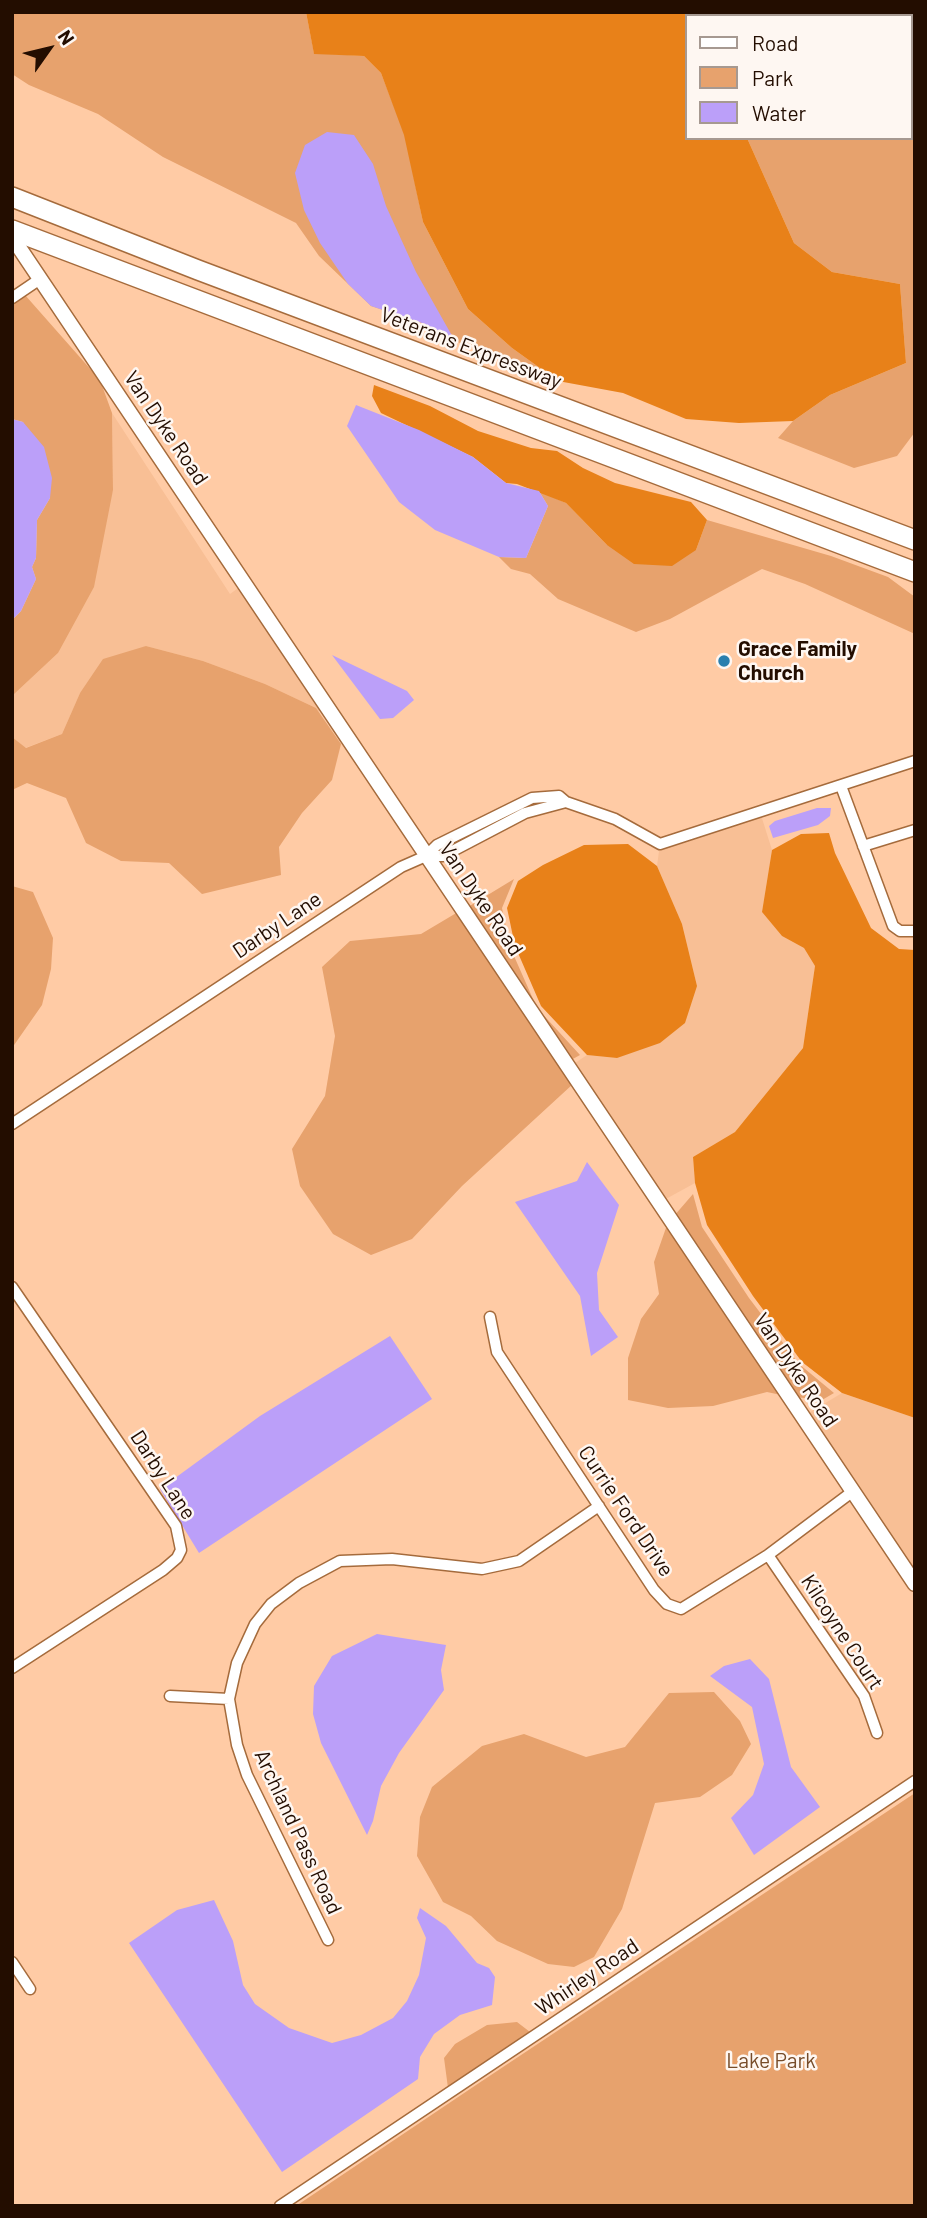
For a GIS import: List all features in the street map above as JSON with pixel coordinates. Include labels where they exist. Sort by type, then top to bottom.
[{"type":"highway","name":"Veterans Expressway","points":[[12,197],[915,540]]},
{"type":"highway","points":[[12,230],[90,262],[915,572]]},
{"type":"main road","name":"Van Dyke Road","points":[[12,237],[915,1584]]},
{"type":"street","points":[[12,298],[40,279]]},
{"type":"street","points":[[915,761],[841,786],[893,926],[900,931],[915,931]]},
{"type":"street","name":"Darby Lane","points":[[12,1124],[401,867],[426,856],[443,856],[525,813],[566,802],[615,819],[660,844],[841,786]]},
{"type":"street","points":[[863,846],[915,830]]},
{"type":"street","name":"Darby Lane","points":[[12,1287],[176,1526],[181,1550],[177,1558],[163,1570],[12,1668]]},
{"type":"street","name":"Currie Ford Drive","points":[[490,1317],[498,1352],[654,1590],[667,1604],[681,1609],[768,1555],[852,1492]]},
{"type":"street","name":"Archland Pass Road","points":[[328,1940],[247,1775],[237,1745],[229,1699],[237,1663],[255,1624],[271,1604],[299,1583],[340,1561],[392,1559],[482,1569],[519,1561],[599,1506]]},
{"type":"street","name":"Kilcoyne Court","points":[[768,1555],[864,1696],[877,1733]]},
{"type":"street","points":[[170,1696],[229,1699]]},
{"type":"street","name":"Whirley Road","points":[[281,2206],[915,1781]]},
{"type":"street","points":[[12,1962],[30,1989]]},
{"type":"shaded area","points":[[306,12],[733,12],[685,14],[685,140],[748,140],[794,243],[832,272],[900,284],[906,363],[830,395],[793,421],[739,423],[686,419],[623,393],[558,381],[512,348],[468,309],[423,222],[404,135],[381,73],[364,56],[314,54]]},
{"type":"shaded area","points":[[374,385],[430,406],[478,431],[531,448],[557,451],[583,468],[615,483],[691,502],[707,520],[696,550],[672,566],[634,564],[607,545],[566,503],[517,484],[506,483],[473,457],[381,413],[372,396]]},
{"type":"shaded area","points":[[112,413],[230,594],[241,586],[320,704],[319,712],[316,708],[265,684],[203,661],[146,646],[80,693],[62,734],[25,748],[12,737],[12,696],[58,653],[113,490]]},
{"type":"shaded area","points":[[760,812],[772,850],[762,912],[782,936],[804,948],[815,966],[803,1048],[735,1132],[693,1157],[695,1183],[664,1200],[572,1065],[587,1055],[617,1058],[697,986],[682,924],[657,866],[660,844]]},
{"type":"shaded area","points":[[829,833],[835,853],[871,928],[899,949],[915,950],[915,1418],[842,1393],[802,1362],[753,1296],[707,1225],[695,1183],[693,1157],[735,1132],[803,1048],[815,966],[804,948],[782,936],[762,912],[772,850],[801,834]]},
{"type":"shaded area","points":[[628,844],[657,866],[682,924],[697,986],[685,1023],[660,1043],[617,1058],[587,1055],[541,1006],[515,946],[507,908],[518,881],[543,865],[584,845]]},
{"type":"shaded area","points":[[842,1393],[915,1418],[915,1577],[807,1414]]},
{"type":"green space","points":[[12,12],[306,12],[314,53],[364,56],[381,73],[405,135],[423,222],[468,309],[512,348],[558,381],[455,341],[425,324],[371,306],[319,256],[296,223],[163,157],[98,114],[29,85],[12,74]]},
{"type":"green space","points":[[915,12],[915,432],[897,456],[854,468],[778,438],[793,421],[830,395],[906,363],[900,284],[832,272],[794,243],[748,140],[913,140],[913,14],[732,14]]},
{"type":"green space","points":[[25,295],[100,380],[112,413],[113,490],[94,587],[58,653],[12,696],[12,620],[21,611],[36,579],[32,567],[36,558],[37,520],[50,498],[23,422],[12,419],[12,304]]},
{"type":"green space","points":[[539,491],[566,503],[607,545],[696,550],[707,520],[831,556],[888,577],[915,597],[915,634],[805,584],[762,569],[670,619],[636,632],[558,599],[530,574],[511,569],[499,557],[526,558],[548,506]]},
{"type":"green space","points":[[146,646],[203,661],[265,684],[316,708],[341,744],[332,780],[302,813],[279,847],[281,875],[202,894],[169,863],[121,861],[86,843],[66,798],[27,783],[12,790],[12,737],[26,748],[62,734],[80,693],[103,659]]},
{"type":"green space","points":[[514,879],[502,908],[510,947],[537,1008],[580,1055],[571,1060],[468,907]]},
{"type":"green space","points":[[12,886],[33,892],[53,938],[51,969],[42,1005],[12,1048]]},
{"type":"green space","points":[[458,912],[573,1084],[462,1186],[412,1239],[371,1255],[333,1234],[300,1186],[292,1149],[325,1096],[335,1036],[322,967],[350,941],[421,934]]},
{"type":"green space","points":[[693,1194],[702,1227],[749,1298],[799,1364],[834,1393],[822,1400],[795,1397],[674,1216]]},
{"type":"green space","points":[[667,1225],[781,1395],[767,1392],[713,1406],[668,1408],[628,1400],[628,1358],[641,1319],[659,1294],[654,1262]]},
{"type":"green space","points":[[714,1692],[740,1721],[751,1744],[732,1775],[700,1797],[655,1803],[622,1909],[594,1957],[574,1967],[548,1964],[497,1941],[471,1916],[443,1902],[417,1856],[420,1817],[432,1787],[482,1746],[524,1734],[586,1757],[625,1747],[669,1693]]},
{"type":"green space","name":"Lake Park","points":[[915,1793],[915,2206],[296,2206],[482,2081]]},
{"type":"green space","points":[[517,2022],[530,2032],[448,2088],[444,2058],[455,2044],[487,2025]]},
{"type":"water","points":[[327,132],[354,135],[373,164],[386,206],[416,272],[455,341],[425,324],[371,306],[348,284],[320,243],[304,210],[295,173],[305,145]]},
{"type":"water","points":[[356,405],[419,430],[473,457],[506,483],[539,491],[548,506],[526,558],[499,557],[435,530],[399,502],[347,426]]},
{"type":"water","points":[[12,419],[23,422],[44,447],[52,478],[50,498],[37,520],[36,558],[32,567],[36,579],[21,611],[12,620]]},
{"type":"water","points":[[332,655],[407,691],[414,700],[393,718],[380,719]]},
{"type":"water","points":[[817,808],[831,808],[830,816],[818,825],[773,838],[769,826],[775,821]]},
{"type":"water","points":[[587,1162],[619,1205],[597,1273],[599,1310],[618,1337],[591,1356],[580,1296],[515,1202],[577,1181]]},
{"type":"water","points":[[390,1336],[432,1399],[199,1553],[160,1489],[260,1416]]},
{"type":"water","points":[[377,1634],[446,1645],[441,1670],[444,1690],[399,1753],[381,1786],[367,1835],[321,1743],[313,1714],[314,1686],[332,1656]]},
{"type":"water","points":[[750,1659],[769,1679],[791,1767],[820,1807],[754,1855],[731,1818],[753,1795],[764,1764],[752,1707],[710,1676],[724,1666]]},
{"type":"water","points":[[214,1900],[233,1941],[243,1985],[255,2004],[289,2028],[332,2043],[361,2035],[393,2018],[407,2001],[419,1975],[426,1938],[417,1918],[420,1908],[446,1926],[477,1963],[489,1968],[495,1977],[492,2005],[460,2015],[434,2034],[420,2057],[418,2079],[282,2172],[129,1943],[177,1910]]},
{"type":"place","name":"Grace Family Church","points":[[724,661]]}]
